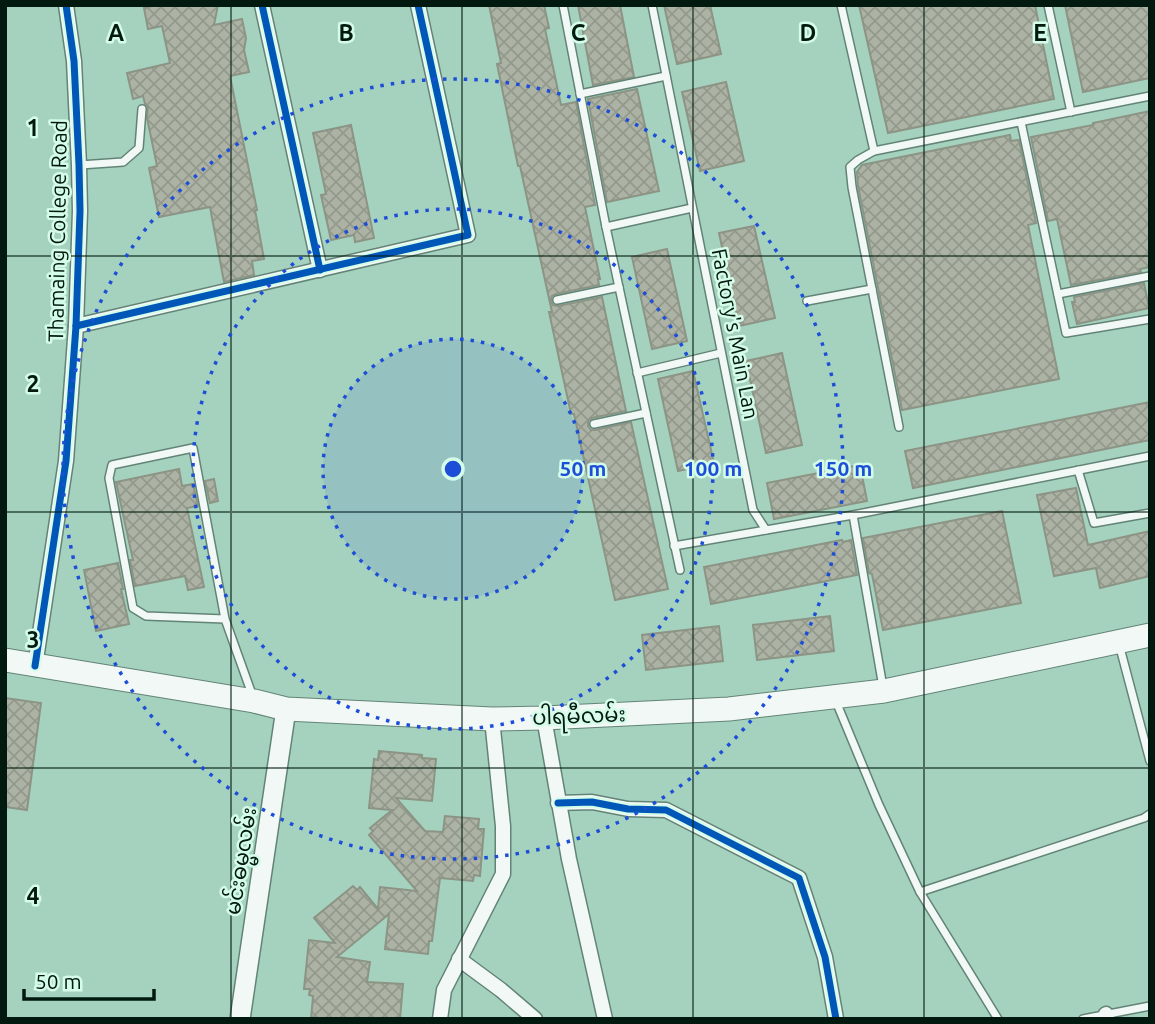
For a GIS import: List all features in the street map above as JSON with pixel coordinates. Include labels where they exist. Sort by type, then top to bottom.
[{"type":"main road","name":"ပါရမီလမ်း","points":[[5,660],[254,701],[286,709],[492,719],[544,718],[729,709],[884,691],[1150,635]]},
{"type":"main road","name":"မင်းဓမ္မလမ်း","points":[[240,1019],[286,709]]},
{"type":"street","name":"Thamaing College Road","points":[[35,666],[66,461],[76,326],[79,165],[74,61],[66,5]]},
{"type":"street","points":[[262,5],[320,270]]},
{"type":"street","points":[[76,326],[468,235],[418,5]]},
{"type":"street","points":[[544,718],[558,803],[605,1019]]},
{"type":"street","points":[[440,1019],[444,990],[503,874],[503,826],[492,719]]},
{"type":"street","points":[[558,803],[592,802],[628,809],[666,810],[799,878],[825,957],[836,1019]]},
{"type":"street","points":[[460,959],[535,1019]]},
{"type":"lane","points":[[563,5],[606,227],[680,570]]},
{"type":"lane","name":"Factory's Main Lan","points":[[652,5],[753,510],[766,530]]},
{"type":"lane","points":[[841,5],[874,151]]},
{"type":"lane","points":[[1048,5],[1071,112]]},
{"type":"lane","points":[[580,94],[666,76]]},
{"type":"lane","points":[[899,427],[850,167],[874,151],[1150,96]]},
{"type":"lane","points":[[79,165],[123,162],[139,148],[142,109]]},
{"type":"lane","points":[[1021,122],[1066,333],[1150,318]]},
{"type":"lane","points":[[606,227],[692,208]]},
{"type":"lane","points":[[1058,294],[1150,276]]},
{"type":"lane","points":[[557,300],[619,287]]},
{"type":"lane","points":[[807,301],[872,289]]},
{"type":"lane","points":[[637,373],[721,353]]},
{"type":"lane","points":[[594,424],[646,413]]},
{"type":"lane","points":[[225,619],[146,616],[133,608],[109,478],[112,465],[193,448],[225,619],[254,701]]},
{"type":"lane","points":[[674,546],[1149,459]]},
{"type":"lane","points":[[1078,470],[1094,523],[1150,513]]},
{"type":"lane","points":[[853,515],[884,691]]},
{"type":"lane","points":[[1118,641],[1150,761]]},
{"type":"lane","points":[[834,697],[920,892],[996,1018]]},
{"type":"lane","points":[[920,892],[1150,814]]},
{"type":"lane","points":[[1083,1019],[1150,1006]]},
{"type":"building","points":[[156,5],[218,5],[214,25],[242,19],[249,72],[230,76],[264,259],[252,261],[254,275],[224,282],[210,207],[159,217],[149,168],[157,166],[147,118],[148,107],[143,96],[133,99],[127,73],[170,63],[162,26],[148,29],[144,8]]},
{"type":"building","points":[[489,5],[544,5],[549,28],[545,29],[561,105],[576,102],[595,205],[585,207],[600,279],[599,285],[556,294],[551,301],[558,306],[602,297],[626,411],[592,418],[588,421],[588,426],[595,430],[631,422],[668,589],[615,600],[574,414],[571,414],[549,312],[552,312],[518,166],[497,64],[501,63]]},
{"type":"building","points":[[578,5],[620,5],[634,77],[593,85]]},
{"type":"building","points":[[664,5],[710,5],[721,54],[677,64]]},
{"type":"building","points":[[859,5],[1035,5],[1054,99],[888,133]]},
{"type":"building","points":[[1065,5],[1150,5],[1150,78],[1083,92]]},
{"type":"building","points":[[726,82],[744,161],[700,171],[682,92]]},
{"type":"building","points":[[637,89],[659,191],[607,202],[588,99]]},
{"type":"building","points":[[1150,111],[1150,267],[1140,269],[1141,272],[1071,285],[1057,219],[1048,221],[1031,137]]},
{"type":"building","points":[[351,125],[374,238],[355,242],[354,235],[331,240],[321,195],[326,194],[313,133]]},
{"type":"building","points":[[1010,135],[1011,141],[1019,140],[1036,223],[1028,225],[1059,379],[902,410],[857,172],[862,165]]},
{"type":"building","points":[[754,226],[775,318],[739,326],[719,233]]},
{"type":"building","points":[[667,249],[687,341],[652,349],[632,257]]},
{"type":"building","points":[[1144,283],[1149,308],[1077,324],[1072,302],[1075,302],[1074,297]]},
{"type":"building","points":[[782,353],[802,445],[766,453],[746,361]]},
{"type":"building","points":[[693,371],[714,463],[678,471],[658,379]]},
{"type":"building","points":[[1150,402],[1150,440],[913,488],[905,451]]},
{"type":"building","points":[[860,465],[867,501],[774,519],[767,483]]},
{"type":"building","points":[[179,469],[182,486],[193,484],[198,506],[187,508],[204,587],[188,590],[185,576],[135,586],[130,560],[133,560],[116,482]]},
{"type":"building","points":[[214,479],[218,501],[210,503],[205,481]]},
{"type":"building","points":[[1076,488],[1088,545],[1150,531],[1150,576],[1100,588],[1096,568],[1054,576],[1037,495]]},
{"type":"building","points":[[1002,511],[1021,603],[883,630],[863,538]]},
{"type":"building","points":[[851,540],[857,575],[711,604],[704,567]]},
{"type":"building","points":[[118,563],[129,624],[96,631],[84,570]]},
{"type":"building","points":[[830,616],[834,651],[757,660],[753,625]]},
{"type":"building","points":[[719,626],[723,661],[646,670],[642,635]]},
{"type":"building","points":[[5,698],[41,703],[27,810],[5,807]]},
{"type":"building","points":[[379,751],[436,759],[432,801],[396,798],[425,831],[443,832],[445,816],[479,819],[478,829],[484,829],[480,876],[474,875],[473,881],[440,878],[428,954],[385,949],[389,914],[337,957],[370,962],[367,982],[403,984],[400,1019],[311,1019],[313,996],[309,995],[310,989],[304,989],[309,940],[335,943],[314,918],[353,886],[357,890],[360,887],[378,909],[380,887],[417,891],[369,835],[373,831],[370,828],[392,810],[369,808],[374,759],[378,760]]},
{"type":"cycle path","points":[[35,666],[66,461],[76,326],[79,165],[74,61],[66,5]]},
{"type":"cycle path","points":[[262,5],[320,270]]},
{"type":"cycle path","points":[[76,326],[468,235],[418,5]]},
{"type":"cycle path","points":[[558,803],[592,802],[628,809],[666,810],[799,878],[825,957],[836,1019]]}]
